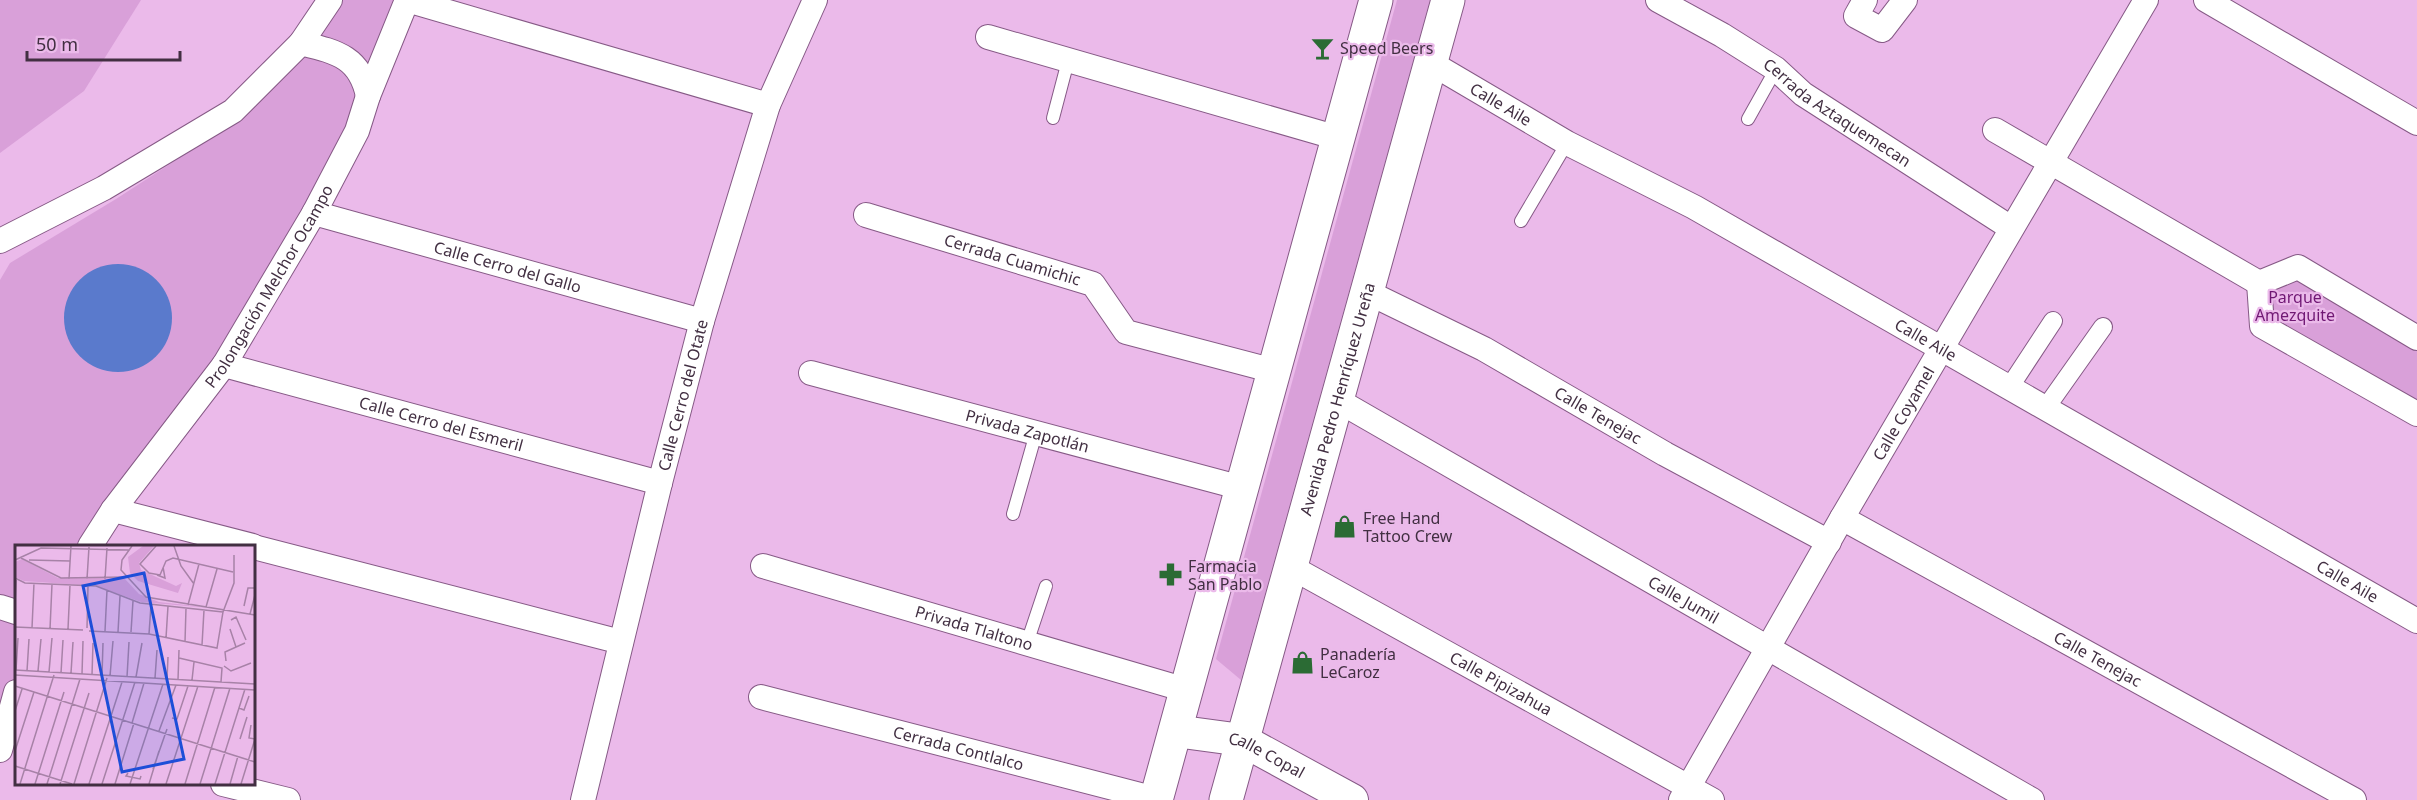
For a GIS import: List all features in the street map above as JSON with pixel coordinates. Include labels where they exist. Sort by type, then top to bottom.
[{"type":"main road","points":[[1156,799],[1376,0]]},
{"type":"main road","name":"Avenida Pedro Henríquez Ureña","points":[[1226,800],[1448,0]]},
{"type":"street","points":[[0,241],[104,188],[233,111],[301,43],[330,0]]},
{"type":"street","points":[[407,0],[768,105]]},
{"type":"street","name":"Prolongación Melchor Ocampo","points":[[91,545],[112,510],[224,365],[314,213],[357,130],[368,96],[407,0]]},
{"type":"street","name":"Calle Cerro del Otate","points":[[584,800],[660,483],[702,321],[768,105],[815,0]]},
{"type":"street","name":"Cerrada Aztaquemecan","points":[[1658,0],[1776,69],[1803,94],[2012,228]]},
{"type":"street","points":[[1865,0],[1856,16],[1882,30],[1905,0]]},
{"type":"street","name":"Calle Coyamel","points":[[1685,793],[1828,542],[2146,0]]},
{"type":"street","points":[[2206,0],[2417,123]]},
{"type":"street","points":[[988,37],[1338,138]]},
{"type":"street","points":[[301,43],[329,50],[351,61],[365,79],[368,96]]},
{"type":"street","name":"Calle Aile","points":[[1431,63],[1567,143],[1694,207],[2417,621]]},
{"type":"street","points":[[1995,130],[2259,283]]},
{"type":"street","name":"Calle Cerro del Gallo","points":[[314,213],[702,321]]},
{"type":"street","name":"Cerrada Cuamichic","points":[[866,215],[1093,284],[1126,332],[1274,371]]},
{"type":"street","points":[[2259,283],[2298,267],[2417,338]]},
{"type":"street","points":[[2259,283],[2262,326],[2417,414]]},
{"type":"street","name":"Calle Tenejac","points":[[1367,292],[1484,349],[1665,454],[1828,542]]},
{"type":"street","points":[[2009,388],[2053,321]]},
{"type":"street","points":[[2045,409],[2103,327]]},
{"type":"street","name":"Calle Cerro del Esmeril","points":[[224,365],[660,483]]},
{"type":"street","name":"Privada Zapotlán","points":[[811,373],[1242,488]]},
{"type":"street","name":"Calle Jumil","points":[[1337,400],[2032,800]]},
{"type":"street","points":[[112,510],[249,545]]},
{"type":"street","name":"Calle Tenejac","points":[[1842,518],[2354,800]]},
{"type":"street","points":[[255,547],[621,642]]},
{"type":"street","name":"Privada Tlaltono","points":[[763,566],[1186,690]]},
{"type":"street","name":"Calle Pipizahua","points":[[1291,567],[1685,793],[1712,800]]},
{"type":"street","points":[[0,607],[15,612]]},
{"type":"street","points":[[7,736],[15,697]]},
{"type":"street","name":"Cerrada Contlalco","points":[[761,697],[1156,799]]},
{"type":"street","name":"Calle Copal","points":[[1175,731],[1242,740],[1352,800]]},
{"type":"street","points":[[231,785],[288,800]]},
{"type":"lane","points":[[1053,118],[1068,61]]},
{"type":"lane","points":[[1748,119],[1776,69]]},
{"type":"lane","points":[[1521,221],[1567,143]]},
{"type":"lane","points":[[1013,514],[1036,433]]},
{"type":"lane","points":[[1027,643],[1046,586]]},
{"type":"green space","points":[[0,0],[141,0],[84,91],[0,153]]},
{"type":"green space","points":[[335,0],[401,0],[352,118],[306,206],[217,361],[104,501],[80,545],[15,545],[15,678],[0,725],[0,280],[10,263],[116,199],[241,118]]},
{"type":"green space","points":[[1397,0],[1430,0],[1241,680],[1216,659]]},
{"type":"green space","name":"Parque Amezquite","points":[[2296,276],[2417,351],[2417,404],[2272,322],[2266,289]]},
{"type":"water","points":[[118,264],[139,268],[156,280],[168,297],[172,318],[168,339],[156,356],[139,368],[118,372],[97,368],[80,356],[68,339],[64,318],[68,297],[80,280],[97,268]]},
{"type":"place","name":"Speed Beers","points":[[1322,48]]},
{"type":"place","name":"Free Hand Tattoo Crew","points":[[1345,527]]},
{"type":"place","name":"Farmacia San Pablo","points":[[1170,575]]},
{"type":"place","name":"Panadería LeCaroz","points":[[1302,663]]}]
